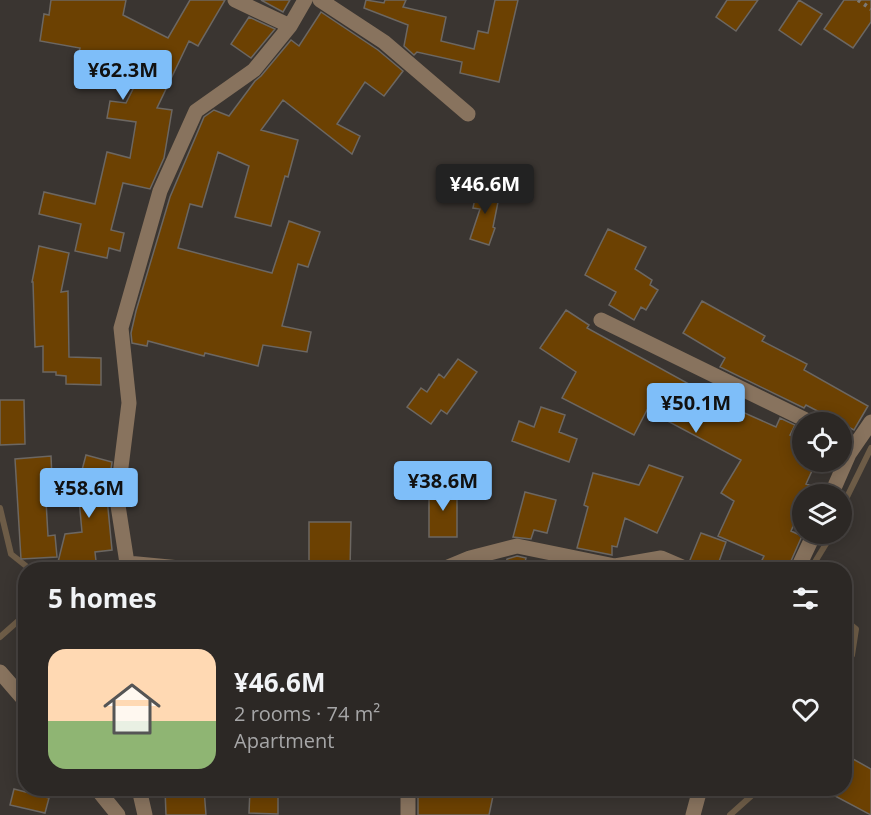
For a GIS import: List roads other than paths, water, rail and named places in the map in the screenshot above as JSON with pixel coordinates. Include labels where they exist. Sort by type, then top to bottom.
[{"type":"street","points":[[235,0],[290,26]]},
{"type":"street","points":[[128,562],[117,499],[129,403],[121,328],[160,191],[196,111],[254,70],[290,26],[305,0]]},
{"type":"street","points":[[320,0],[384,42],[468,114]]},
{"type":"street","points":[[601,320],[792,413]]},
{"type":"street","points":[[852,438],[871,422]]},
{"type":"street","points":[[801,562],[809,544]]},
{"type":"street","points":[[460,562],[517,546],[595,562]]},
{"type":"street","points":[[638,562],[662,558],[671,562]]},
{"type":"street","points":[[0,672],[18,693]]},
{"type":"street","points":[[103,796],[118,815]]},
{"type":"street","points":[[141,796],[145,815]]},
{"type":"street","points":[[408,796],[408,815]]},
{"type":"street","points":[[693,815],[698,796]]},
{"type":"waterway","points":[[852,487],[871,448]]},
{"type":"waterway","points":[[0,508],[11,554],[21,562]]},
{"type":"waterway","points":[[815,562],[826,544]]},
{"type":"waterway","points":[[0,637],[18,621]]},
{"type":"waterway","points":[[852,626],[856,629],[852,655]]},
{"type":"waterway","points":[[730,815],[751,796]]}]
